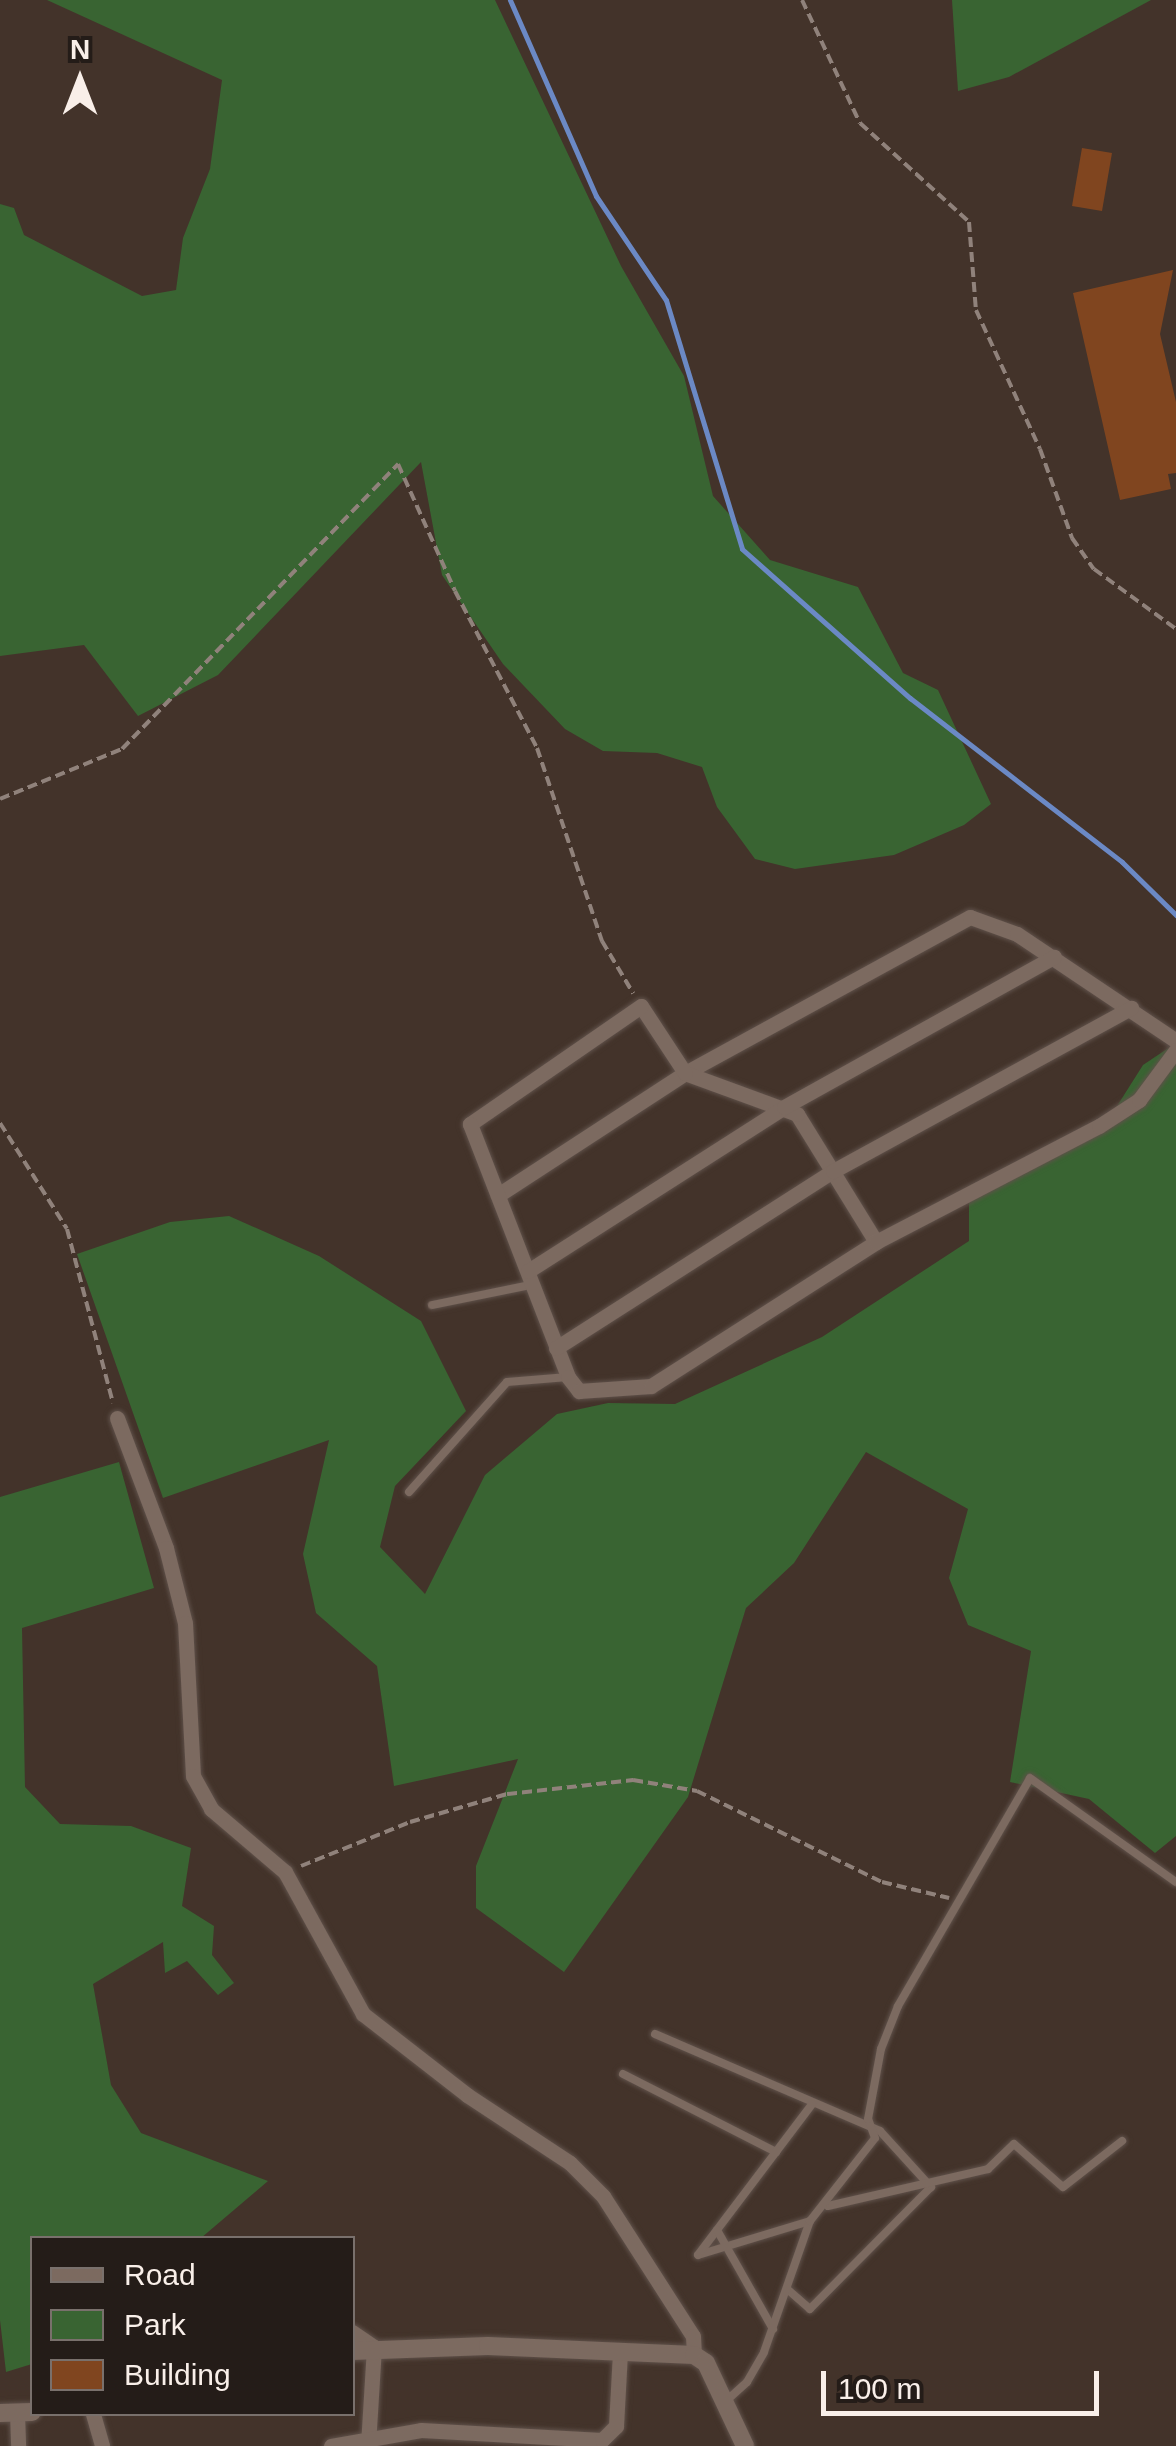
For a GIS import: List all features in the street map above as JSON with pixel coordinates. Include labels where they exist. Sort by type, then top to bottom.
[{"type":"street","points":[[498,1195],[686,1073],[970,918],[1054,958],[1176,1041]]},
{"type":"street","points":[[530,1277],[784,1108],[1054,958]]},
{"type":"street","points":[[876,1242],[798,1114],[686,1073],[641,1006],[470,1124],[568,1377],[579,1391],[660,1383],[876,1242],[1100,1126],[1139,1100],[1176,1050]]},
{"type":"street","points":[[556,1348],[833,1171],[1130,1008]]},
{"type":"street","points":[[117,1418],[166,1548],[185,1623],[193,1776],[211,1809],[285,1872],[364,2014],[468,2095],[570,2163],[603,2196],[693,2336],[694,2355],[726,2401],[745,2446]]},
{"type":"street","points":[[355,2334],[374,2347]]},
{"type":"street","points":[[355,2350],[374,2347],[694,2355]]},
{"type":"street","points":[[368,2442],[374,2347]]},
{"type":"street","points":[[331,2446],[421,2430],[614,2440],[620,2351]]},
{"type":"street","points":[[16,2413],[18,2446]]},
{"type":"street","points":[[94,2416],[102,2446]]},
{"type":"lane","points":[[432,1305],[530,1277]]},
{"type":"lane","points":[[409,1492],[507,1382],[568,1377]]},
{"type":"lane","points":[[812,2104],[698,2255],[810,2221],[828,2206],[875,2138],[869,2128],[881,2049],[898,2006],[964,1902],[1030,1778],[1176,1882]]},
{"type":"lane","points":[[655,2034],[880,2131],[930,2186]]},
{"type":"lane","points":[[622,2074],[776,2152]]},
{"type":"lane","points":[[828,2206],[930,2186],[988,2169],[1014,2144],[1062,2186],[1122,2141]]},
{"type":"lane","points":[[787,2290],[810,2309],[930,2186]]},
{"type":"lane","points":[[726,2401],[747,2382],[774,2329],[810,2221]]},
{"type":"lane","points":[[717,2230],[774,2329]]},
{"type":"path","points":[[802,0],[860,122],[969,222],[976,310],[1072,538],[1094,569],[1176,629]]},
{"type":"path","points":[[0,798],[122,750],[398,464],[537,748],[602,941],[641,1006]]},
{"type":"path","points":[[0,1123],[67,1230],[117,1418]]},
{"type":"path","points":[[285,1872],[410,1822],[507,1794],[633,1780],[697,1791],[882,1882],[964,1902]]},
{"type":"green space","points":[[47,0],[495,0],[621,266],[684,376],[713,496],[770,560],[858,587],[903,673],[938,690],[991,804],[964,825],[894,855],[795,869],[755,859],[717,807],[702,767],[657,753],[603,751],[565,729],[503,664],[442,575],[421,462],[218,675],[138,716],[84,645],[0,656],[0,204],[14,208],[24,235],[142,296],[176,290],[183,238],[210,169],[222,80]]},
{"type":"green space","points":[[952,0],[1151,0],[1009,77],[958,91]]},
{"type":"green space","points":[[1176,1043],[1176,1836],[1155,1853],[1089,1799],[1010,1782],[1031,1651],[968,1625],[949,1578],[968,1509],[866,1452],[794,1563],[746,1608],[688,1797],[564,1972],[476,1908],[476,1866],[518,1759],[394,1786],[377,1666],[316,1613],[303,1554],[329,1440],[163,1498],[77,1254],[170,1222],[229,1216],[319,1256],[421,1321],[466,1411],[395,1486],[380,1547],[425,1594],[485,1475],[557,1414],[608,1403],[675,1404],[822,1337],[969,1241],[969,1186],[1112,1114],[1143,1065]]},
{"type":"green space","points":[[119,1462],[154,1588],[22,1628],[25,1787],[60,1824],[131,1826],[191,1848],[182,1906],[214,1926],[212,1955],[234,1983],[218,1995],[187,1961],[165,1973],[163,1942],[93,1984],[111,2085],[141,2133],[268,2181],[203,2236],[30,2236],[30,2365],[6,2372],[0,2320],[0,1497]]},
{"type":"building","points":[[1082,148],[1112,153],[1102,211],[1072,206]]},
{"type":"building","points":[[1173,270],[1160,334],[1176,402],[1176,473],[1168,474],[1171,489],[1120,500],[1073,293]]},
{"type":"waterway","points":[[510,0],[596,196],[666,300],[742,549],[910,698],[1122,862],[1176,915]]}]
